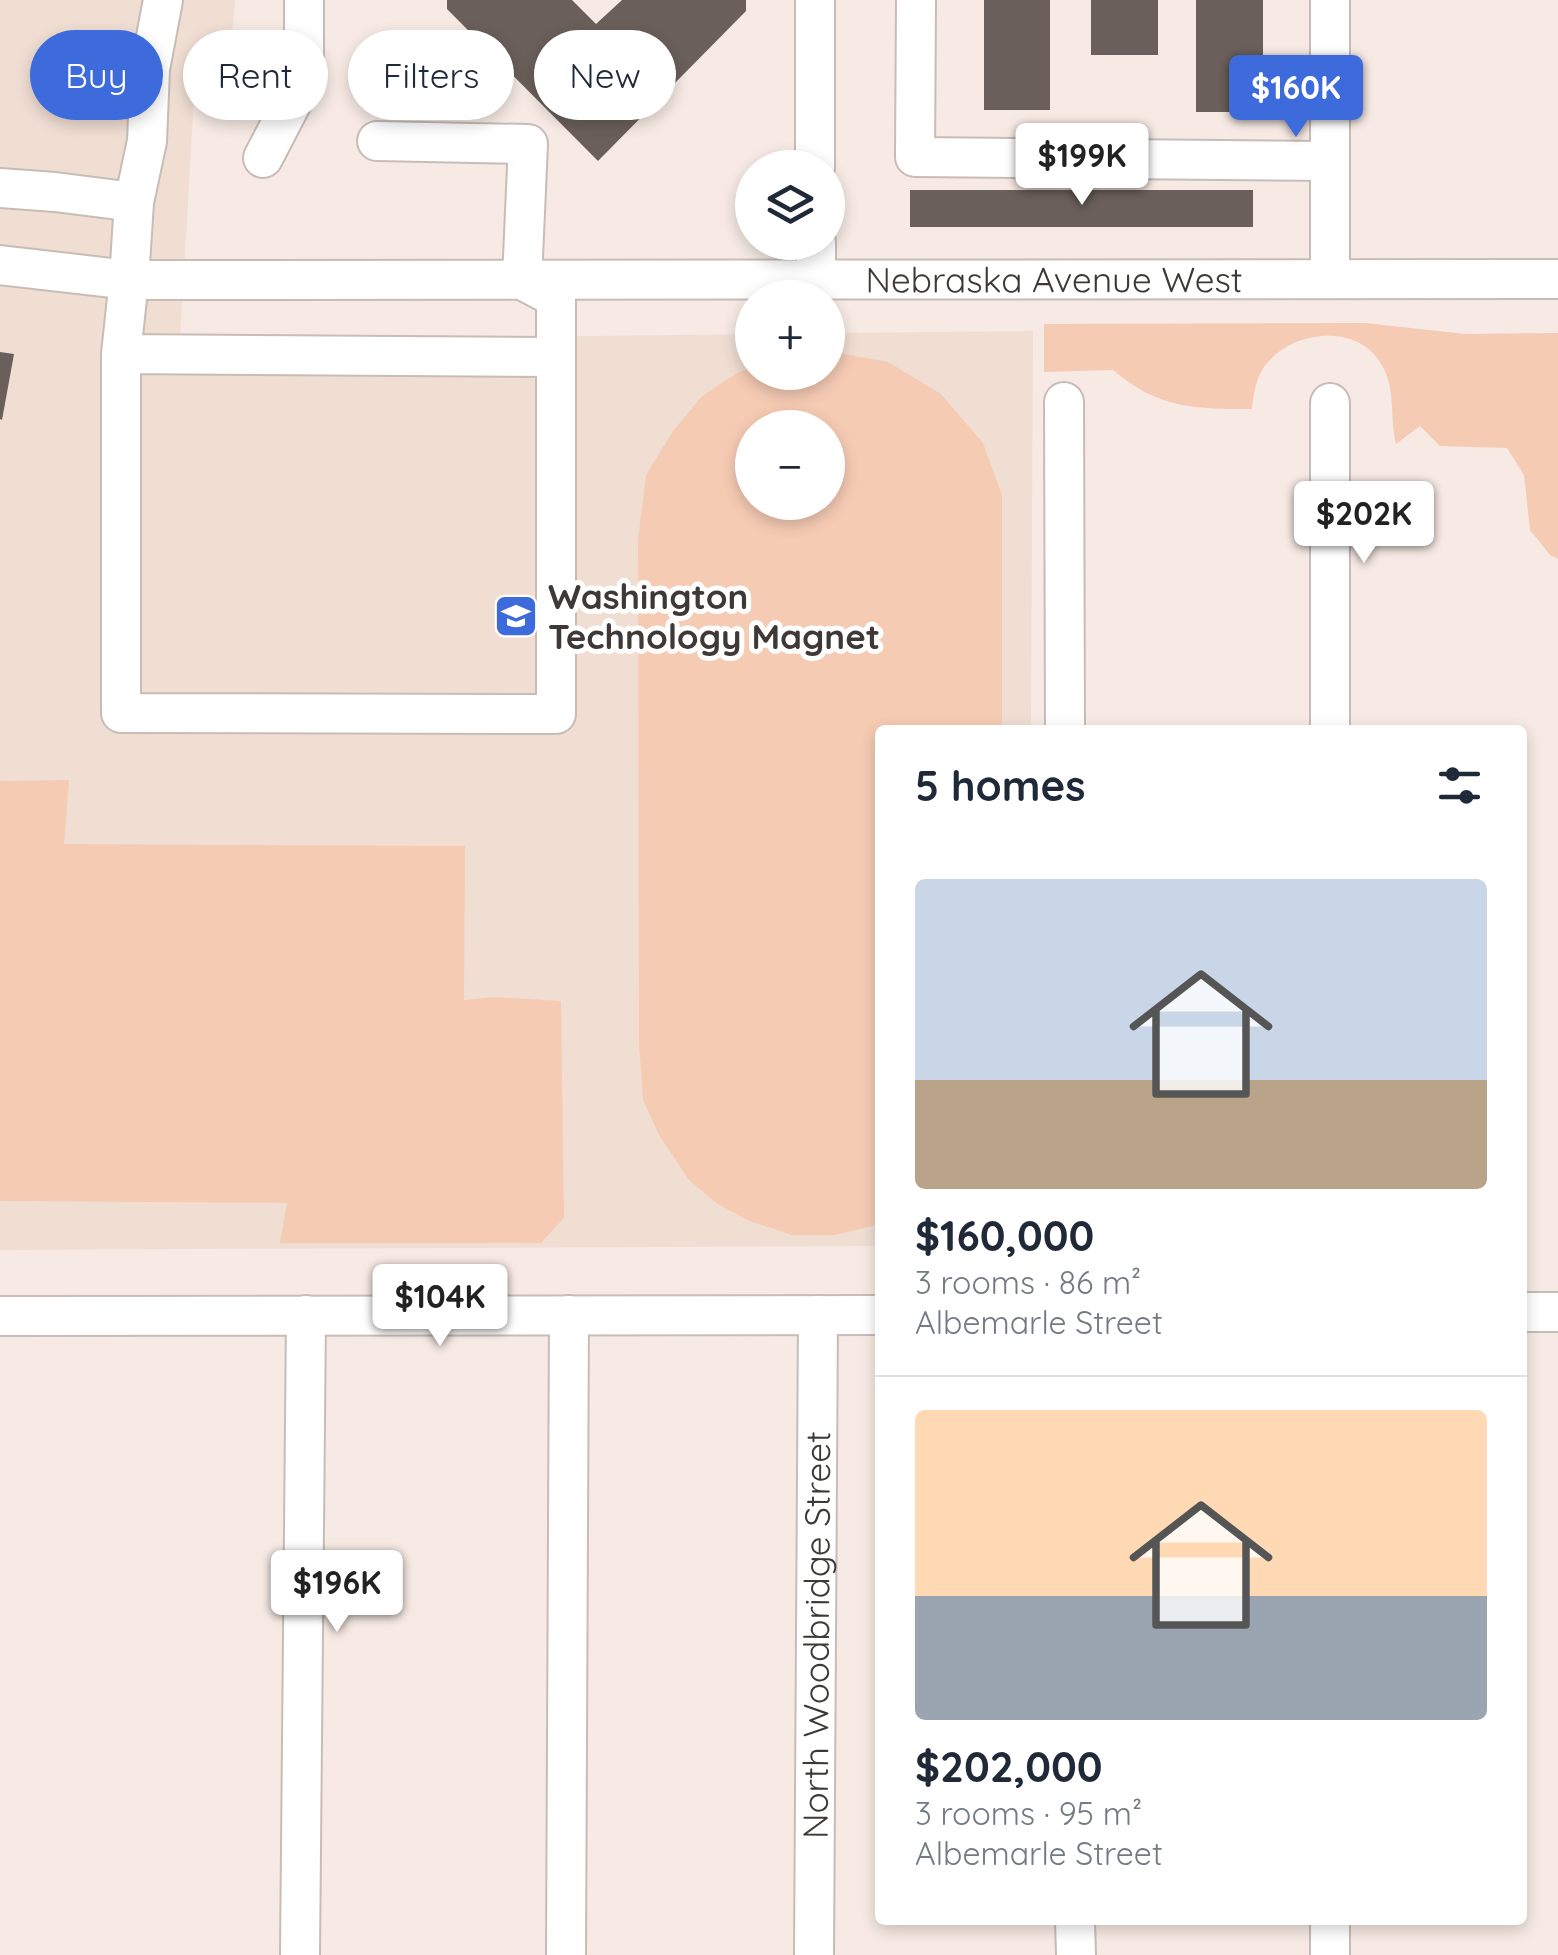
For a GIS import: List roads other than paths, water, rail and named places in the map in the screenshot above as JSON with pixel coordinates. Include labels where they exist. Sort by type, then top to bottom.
[{"type":"street","points":[[162,0],[150,68],[147,142],[134,202],[120,354],[120,713],[556,714],[556,298],[522,280],[528,144],[377,141]]},
{"type":"street","points":[[263,158],[304,79],[304,0]]},
{"type":"street","points":[[815,0],[816,150]]},
{"type":"street","points":[[916,0],[915,157],[1330,161]]},
{"type":"street","points":[[1330,0],[1330,279]]},
{"type":"street","points":[[0,188],[134,202]]},
{"type":"street","name":"Nebraska Avenue West","points":[[0,265],[129,280],[522,280],[816,261],[1330,279],[1558,279]]},
{"type":"street","points":[[120,354],[556,357]]},
{"type":"street","points":[[1064,402],[1065,725]]},
{"type":"street","points":[[1330,403],[1330,725]]},
{"type":"street","points":[[1527,1312],[1558,1312]]},
{"type":"street","points":[[300,1955],[306,1315]]},
{"type":"street","points":[[566,1955],[569,1315]]},
{"type":"street","name":"North Woodbridge Street","points":[[814,1955],[818,1315]]},
{"type":"street","points":[[0,1316],[875,1315]]},
{"type":"street","points":[[1076,1925],[1076,1955]]},
{"type":"street","points":[[1330,1925],[1330,1955]]},
{"type":"place","name":"Washington Technology Magnet","points":[[516,616]]}]
